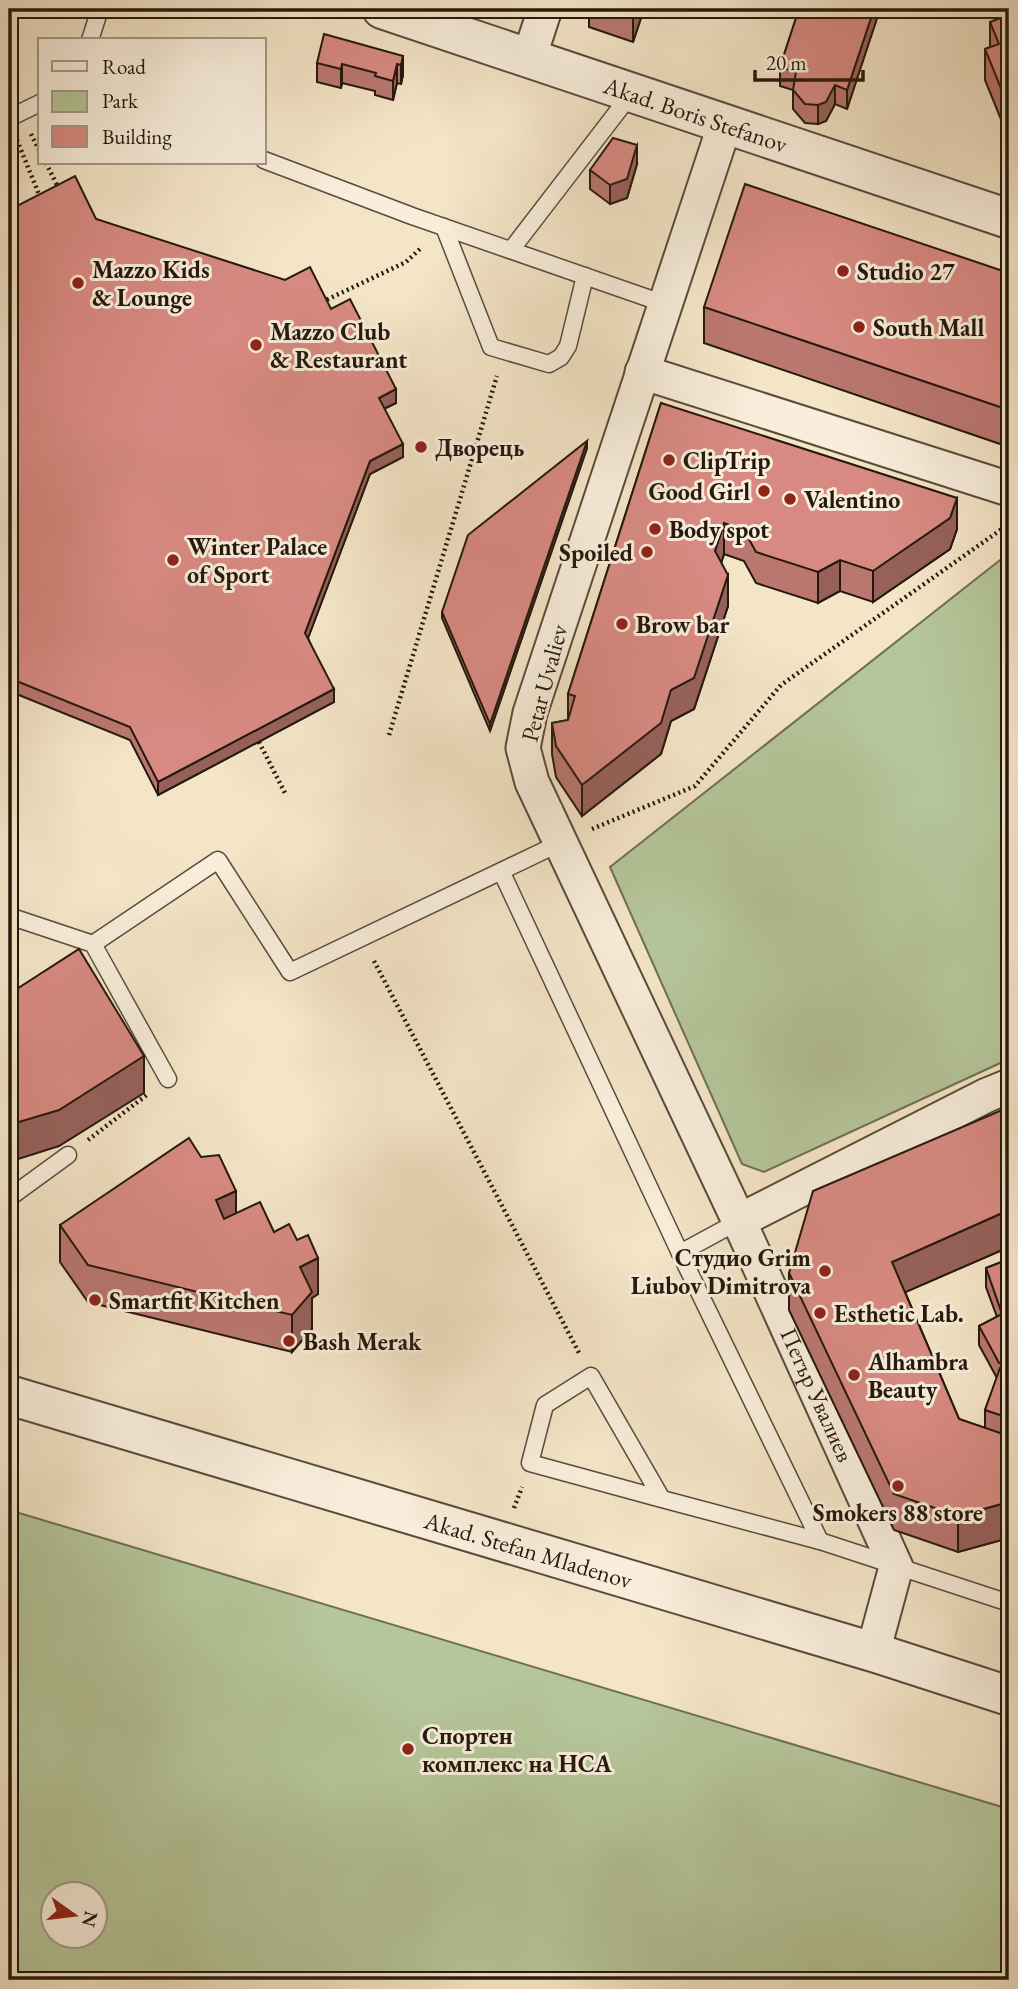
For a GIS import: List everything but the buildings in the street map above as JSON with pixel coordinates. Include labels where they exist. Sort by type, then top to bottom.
[{"type":"street","name":"Akad. Boris Stefanov","points":[[382,9],[1009,219]]},
{"type":"street","points":[[529,58],[545,9]]},
{"type":"street","name":"Petar Uvaliev","points":[[725,124],[530,713],[523,748],[532,782],[739,1221]]},
{"type":"street","points":[[642,372],[1009,489]]},
{"type":"street","points":[[739,1221],[988,1094],[1009,1086]]},
{"type":"street","name":"Петър Увалиев","points":[[739,1221],[896,1567]]},
{"type":"street","name":"Akad. Stefan Mladenov","points":[[9,1395],[873,1652],[1009,1696]]},
{"type":"street","points":[[873,1652],[896,1567]]},
{"type":"lane","points":[[91,38],[100,9]]},
{"type":"lane","points":[[511,250],[632,93]]},
{"type":"lane","points":[[11,125],[38,105]]},
{"type":"lane","points":[[266,161],[444,227],[665,304]]},
{"type":"lane","points":[[444,227],[491,347],[548,364],[561,357],[568,346],[585,276]]},
{"type":"lane","points":[[93,944],[218,860],[290,972],[562,842]]},
{"type":"lane","points":[[502,873],[680,1253],[820,1541]]},
{"type":"lane","points":[[9,916],[93,944],[168,1079]]},
{"type":"lane","points":[[9,1198],[68,1156]]},
{"type":"lane","points":[[680,1253],[739,1221]]},
{"type":"lane","points":[[662,1499],[591,1376],[545,1405],[530,1463],[662,1499],[820,1541],[1009,1603]]},
{"type":"path","points":[[11,125],[44,205]]},
{"type":"path","points":[[31,134],[38,148]]},
{"type":"path","points":[[47,164],[63,195]]},
{"type":"path","points":[[321,303],[406,262]]},
{"type":"path","points":[[389,734],[504,351]]},
{"type":"path","points":[[562,842],[695,786],[781,685],[1009,523]]},
{"type":"path","points":[[258,742],[286,795]]},
{"type":"path","points":[[363,939],[591,1376]]},
{"type":"path","points":[[68,1156],[168,1079]]},
{"type":"path","points":[[502,1542],[530,1463]]},
{"type":"green space","points":[[1009,553],[1009,1059],[764,1172],[742,1164],[610,867]]},
{"type":"green space","name":"Спортен комплекс на НСА","points":[[9,1510],[1009,1809],[1009,1980],[9,1980]]},
{"type":"place","name":"Studio 27","points":[[843,271]]},
{"type":"place","name":"Mazzo Kids & Lounge","points":[[78,283]]},
{"type":"place","name":"South Mall","points":[[859,327]]},
{"type":"place","name":"Mazzo Club & Restaurant","points":[[256,345]]},
{"type":"place","name":"Дворець","points":[[421,447]]},
{"type":"place","name":"ClipTrip","points":[[669,460]]},
{"type":"place","name":"Good Girl","points":[[764,491]]},
{"type":"place","name":"Valentino","points":[[790,499]]},
{"type":"place","name":"Body spot","points":[[655,529]]},
{"type":"place","name":"Spoiled","points":[[647,552]]},
{"type":"place","name":"Winter Palace of Sport","points":[[173,560]]},
{"type":"place","name":"Brow bar","points":[[622,624]]},
{"type":"place","name":"Студио Grim Liubov Dimitrova","points":[[825,1271]]},
{"type":"place","name":"Smartfit Kitchen","points":[[95,1300]]},
{"type":"place","name":"Esthetic Lab.","points":[[820,1313]]},
{"type":"place","name":"Bash Merak","points":[[289,1341]]},
{"type":"place","name":"Alhambra Beauty","points":[[854,1375]]},
{"type":"place","name":"Smokers 88 store","points":[[898,1486]]},
{"type":"place","name":"Спортен комплекс на НСА","points":[[408,1749]]}]
